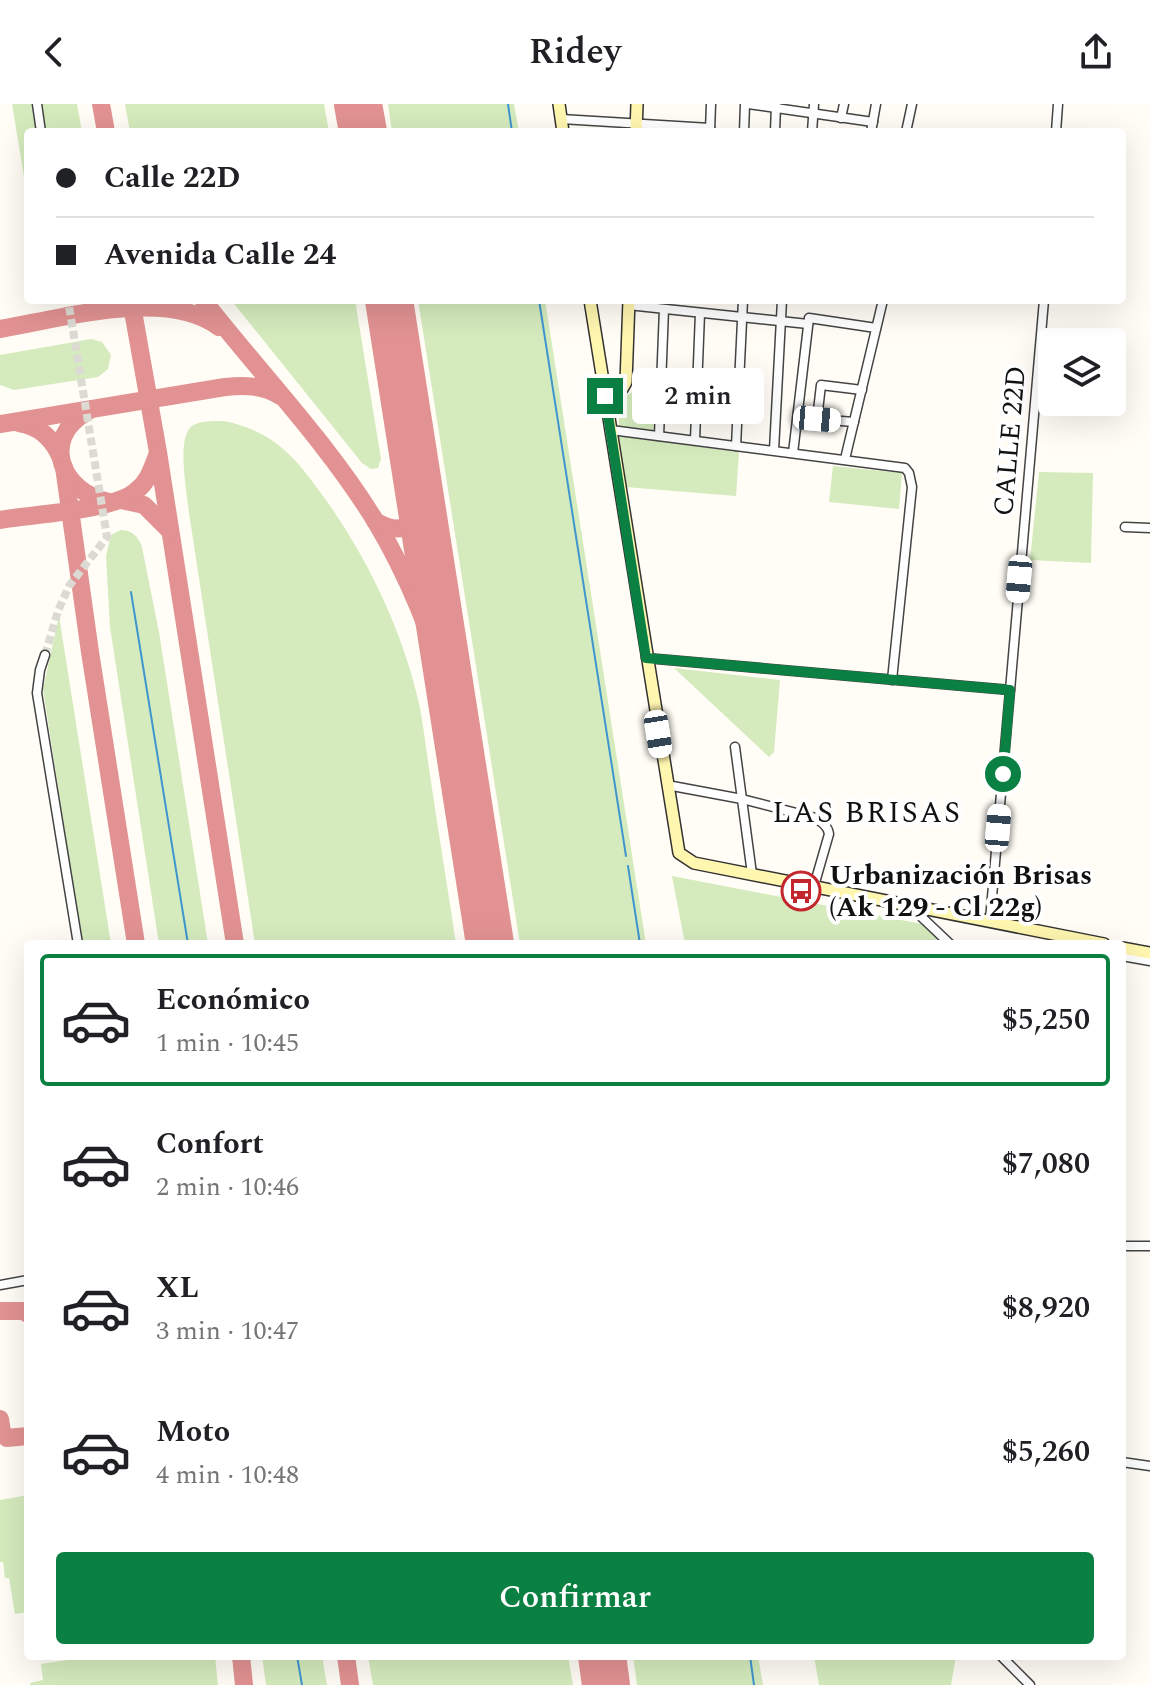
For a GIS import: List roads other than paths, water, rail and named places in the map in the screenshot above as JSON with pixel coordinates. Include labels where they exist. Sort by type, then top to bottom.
[{"type":"main road","points":[[559,104],[562,128]]},
{"type":"main road","points":[[636,128],[637,104]]},
{"type":"main road","points":[[591,304],[679,853],[694,863],[1085,940]]},
{"type":"main road","points":[[605,396],[622,389],[626,382],[628,304]]},
{"type":"main road","points":[[1126,949],[1150,953]]},
{"type":"street","points":[[37,104],[40,128]]},
{"type":"street","points":[[710,128],[711,104]]},
{"type":"street","points":[[744,128],[747,104],[813,109],[872,127],[876,104]]},
{"type":"street","points":[[841,118],[844,104]]},
{"type":"street","points":[[907,128],[912,104]]},
{"type":"street","points":[[1056,128],[1058,104]]},
{"type":"street","points":[[775,128],[776,106]]},
{"type":"street","points":[[561,119],[636,128]]},
{"type":"street","points":[[634,304],[700,313],[876,328]]},
{"type":"street","points":[[736,446],[743,304]]},
{"type":"street","points":[[774,450],[782,304]]},
{"type":"street","points":[[845,459],[882,304]]},
{"type":"street","name":"CALLE 22D","points":[[990,920],[1044,304]]},
{"type":"street","points":[[659,436],[664,309]]},
{"type":"street","points":[[695,440],[700,313]]},
{"type":"street","points":[[793,453],[809,321]]},
{"type":"street","points":[[854,422],[817,419],[821,385],[862,390]]},
{"type":"street","points":[[611,430],[900,466],[909,473],[912,487],[892,680]]},
{"type":"street","points":[[1125,527],[1150,528]]},
{"type":"street","points":[[45,655],[37,693],[77,940]]},
{"type":"street","points":[[646,658],[1010,690]]},
{"type":"street","points":[[735,747],[752,874]]},
{"type":"street","points":[[666,785],[742,799],[812,817],[825,825],[829,834],[814,886]]},
{"type":"street","points":[[909,905],[946,940]]},
{"type":"street","points":[[1126,957],[1150,961]]},
{"type":"street","points":[[1126,1246],[1150,1246]]},
{"type":"street","points":[[0,1285],[24,1281]]},
{"type":"street","points":[[1126,1463],[1150,1466]]},
{"type":"street","points":[[1005,1660],[1030,1685]]},
{"type":"waterway","points":[[508,104],[511,128]]},
{"type":"waterway","points":[[540,304],[626,856]]},
{"type":"waterway","points":[[131,592],[187,940]]},
{"type":"waterway","points":[[628,866],[639,940]]},
{"type":"waterway","points":[[298,1660],[302,1685]]},
{"type":"waterway","points":[[751,1660],[754,1685]]},
{"type":"tunnel","points":[[45,655],[69,586],[107,537],[69,304]]},
{"type":"place","name":"Urbanización Brisas (Ak 129 - Cl 22g)","points":[[801,891]]},
{"type":"district","name":"LAS BRISAS","points":[[867,813]]}]
